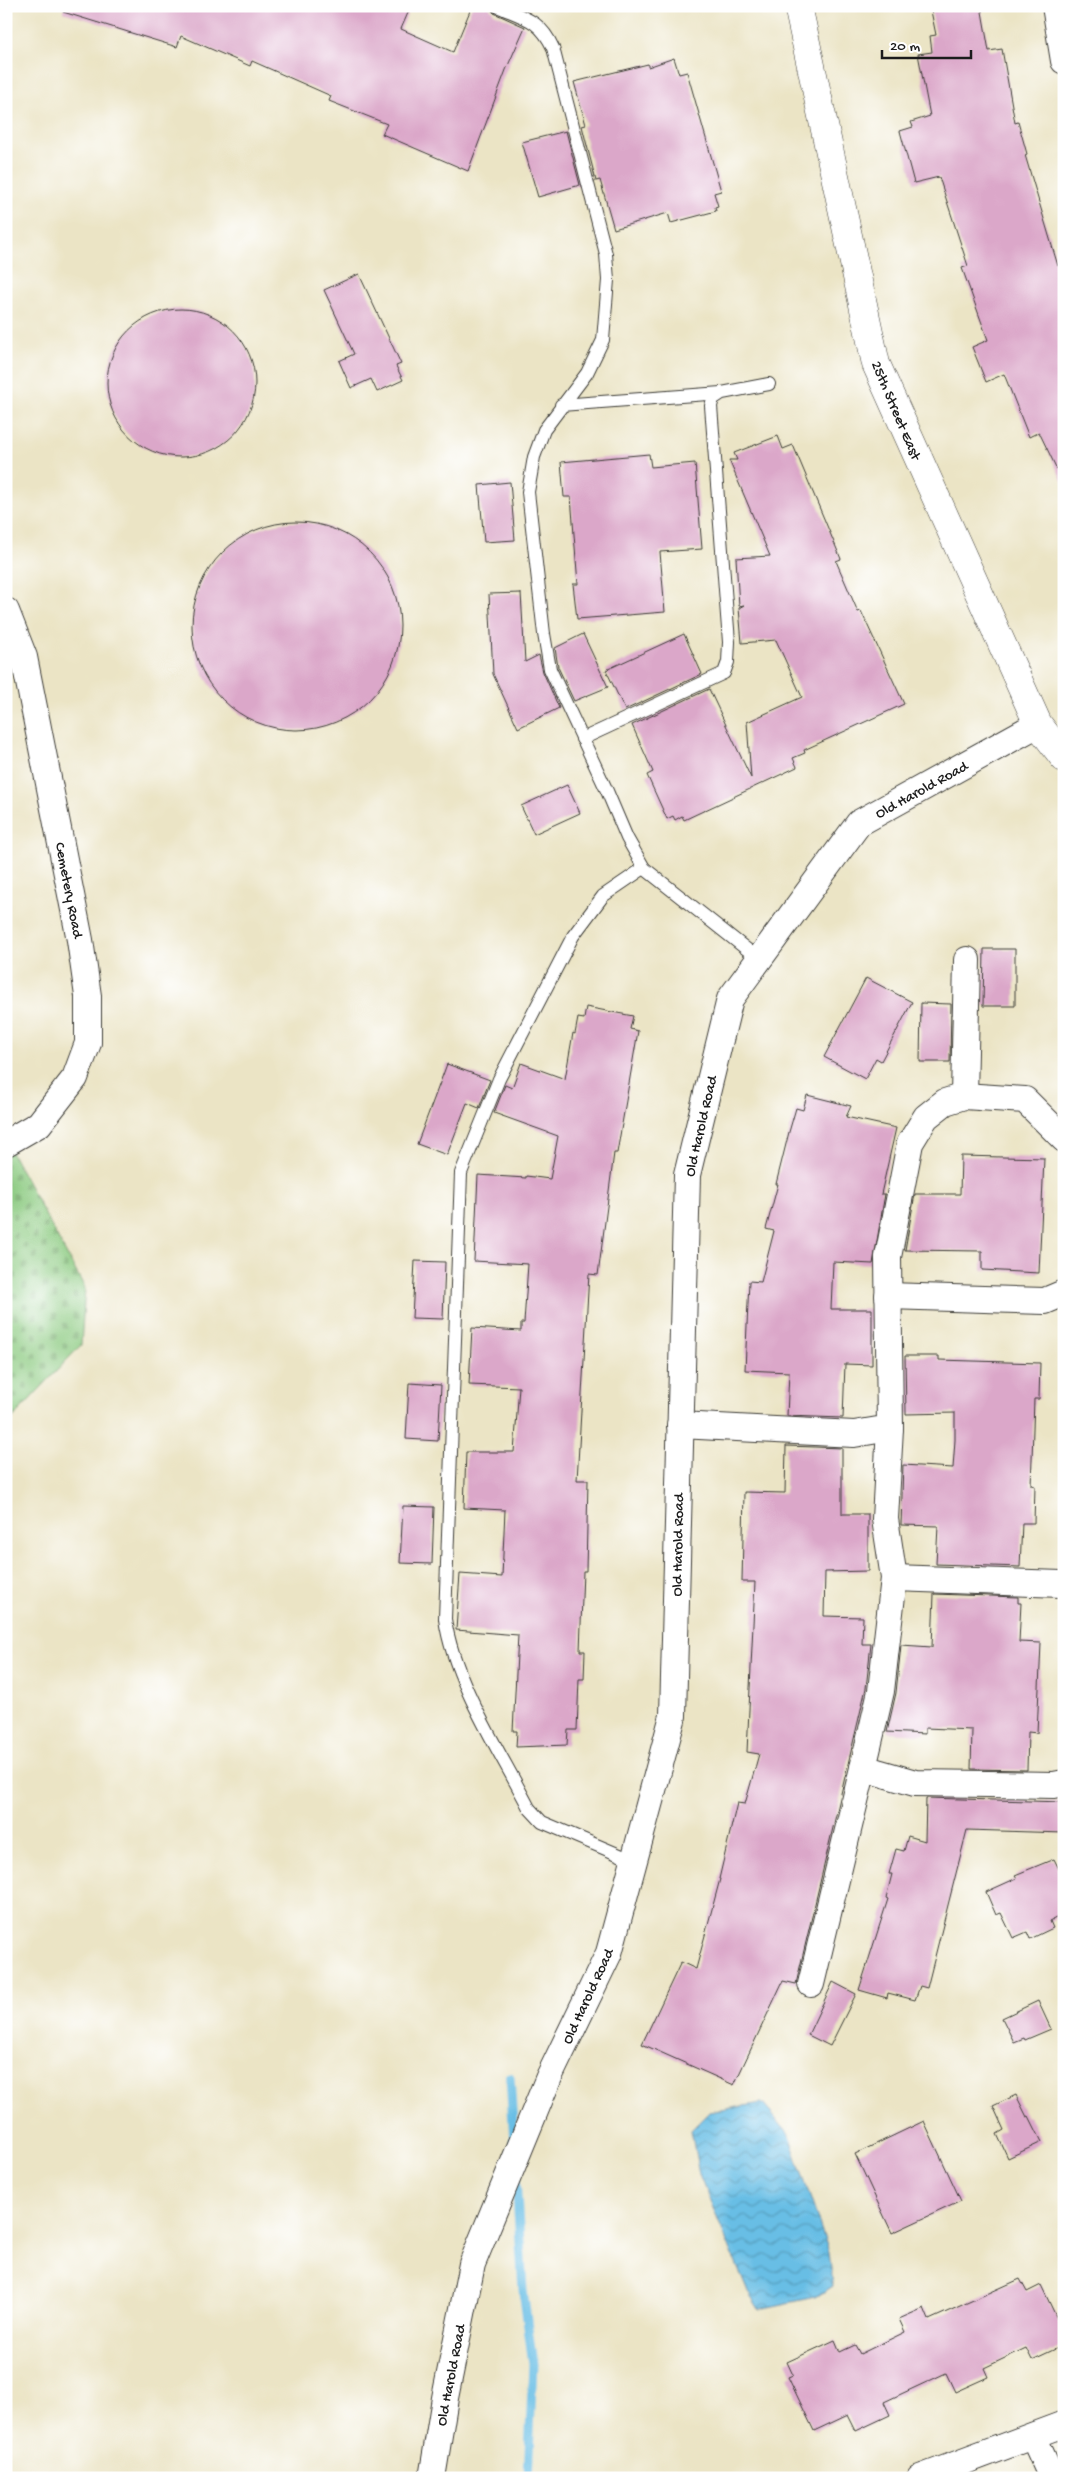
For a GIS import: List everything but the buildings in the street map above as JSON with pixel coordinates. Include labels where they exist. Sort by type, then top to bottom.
[{"type":"main road","name":"25th Street East","points":[[798,6],[876,364],[1038,724],[1064,758]]},
{"type":"street","points":[[1055,6],[1064,60]]},
{"type":"street","name":"Cemetery Road","points":[[6,611],[24,657],[80,940],[88,996],[88,1043],[75,1078],[38,1124],[6,1142]]},
{"type":"street","name":"Old Harold Road","points":[[432,2478],[445,2398],[472,2264],[550,2077],[609,1953],[673,1716],[687,1175],[730,999],[859,823],[1038,724]]},
{"type":"street","points":[[964,1096],[967,960]]},
{"type":"street","points":[[811,1984],[881,1692],[894,1578],[885,1519],[890,1428],[888,1257],[910,1143],[926,1117],[945,1102],[964,1096],[1025,1100],[1064,1139]]},
{"type":"street","points":[[888,1296],[1044,1301],[1064,1293]]},
{"type":"street","points":[[680,1426],[854,1434],[890,1428]]},
{"type":"street","points":[[894,1578],[1062,1584]]},
{"type":"street","points":[[863,1768],[915,1783],[1054,1785],[1064,1783]]},
{"type":"street","points":[[920,2478],[1064,2424]]},
{"type":"street","points":[[1033,2436],[1052,2478]]},
{"type":"lane","points":[[497,6],[539,25],[547,34],[553,48],[606,254],[608,280],[603,340],[587,372],[544,430],[534,457],[528,492],[544,634],[550,669],[627,838],[644,868],[759,959]]},
{"type":"lane","points":[[562,405],[722,393],[769,384]]},
{"type":"lane","points":[[582,739],[724,673],[728,662],[729,642],[711,406],[713,399],[722,393]]},
{"type":"lane","points":[[634,1861],[542,1822],[529,1808],[458,1671],[449,1644],[445,1619],[461,1173],[499,1079],[573,936],[603,896],[644,868]]},
{"type":"green space","points":[[6,1143],[85,1288],[81,1345],[6,1425]]},
{"type":"water","points":[[762,2103],[788,2133],[829,2252],[833,2286],[816,2297],[759,2309],[747,2290],[699,2174],[691,2130],[709,2112]]},
{"type":"waterway","points":[[510,2077],[514,2141]]},
{"type":"waterway","points":[[516,2179],[523,2290],[533,2364],[528,2478]]}]
